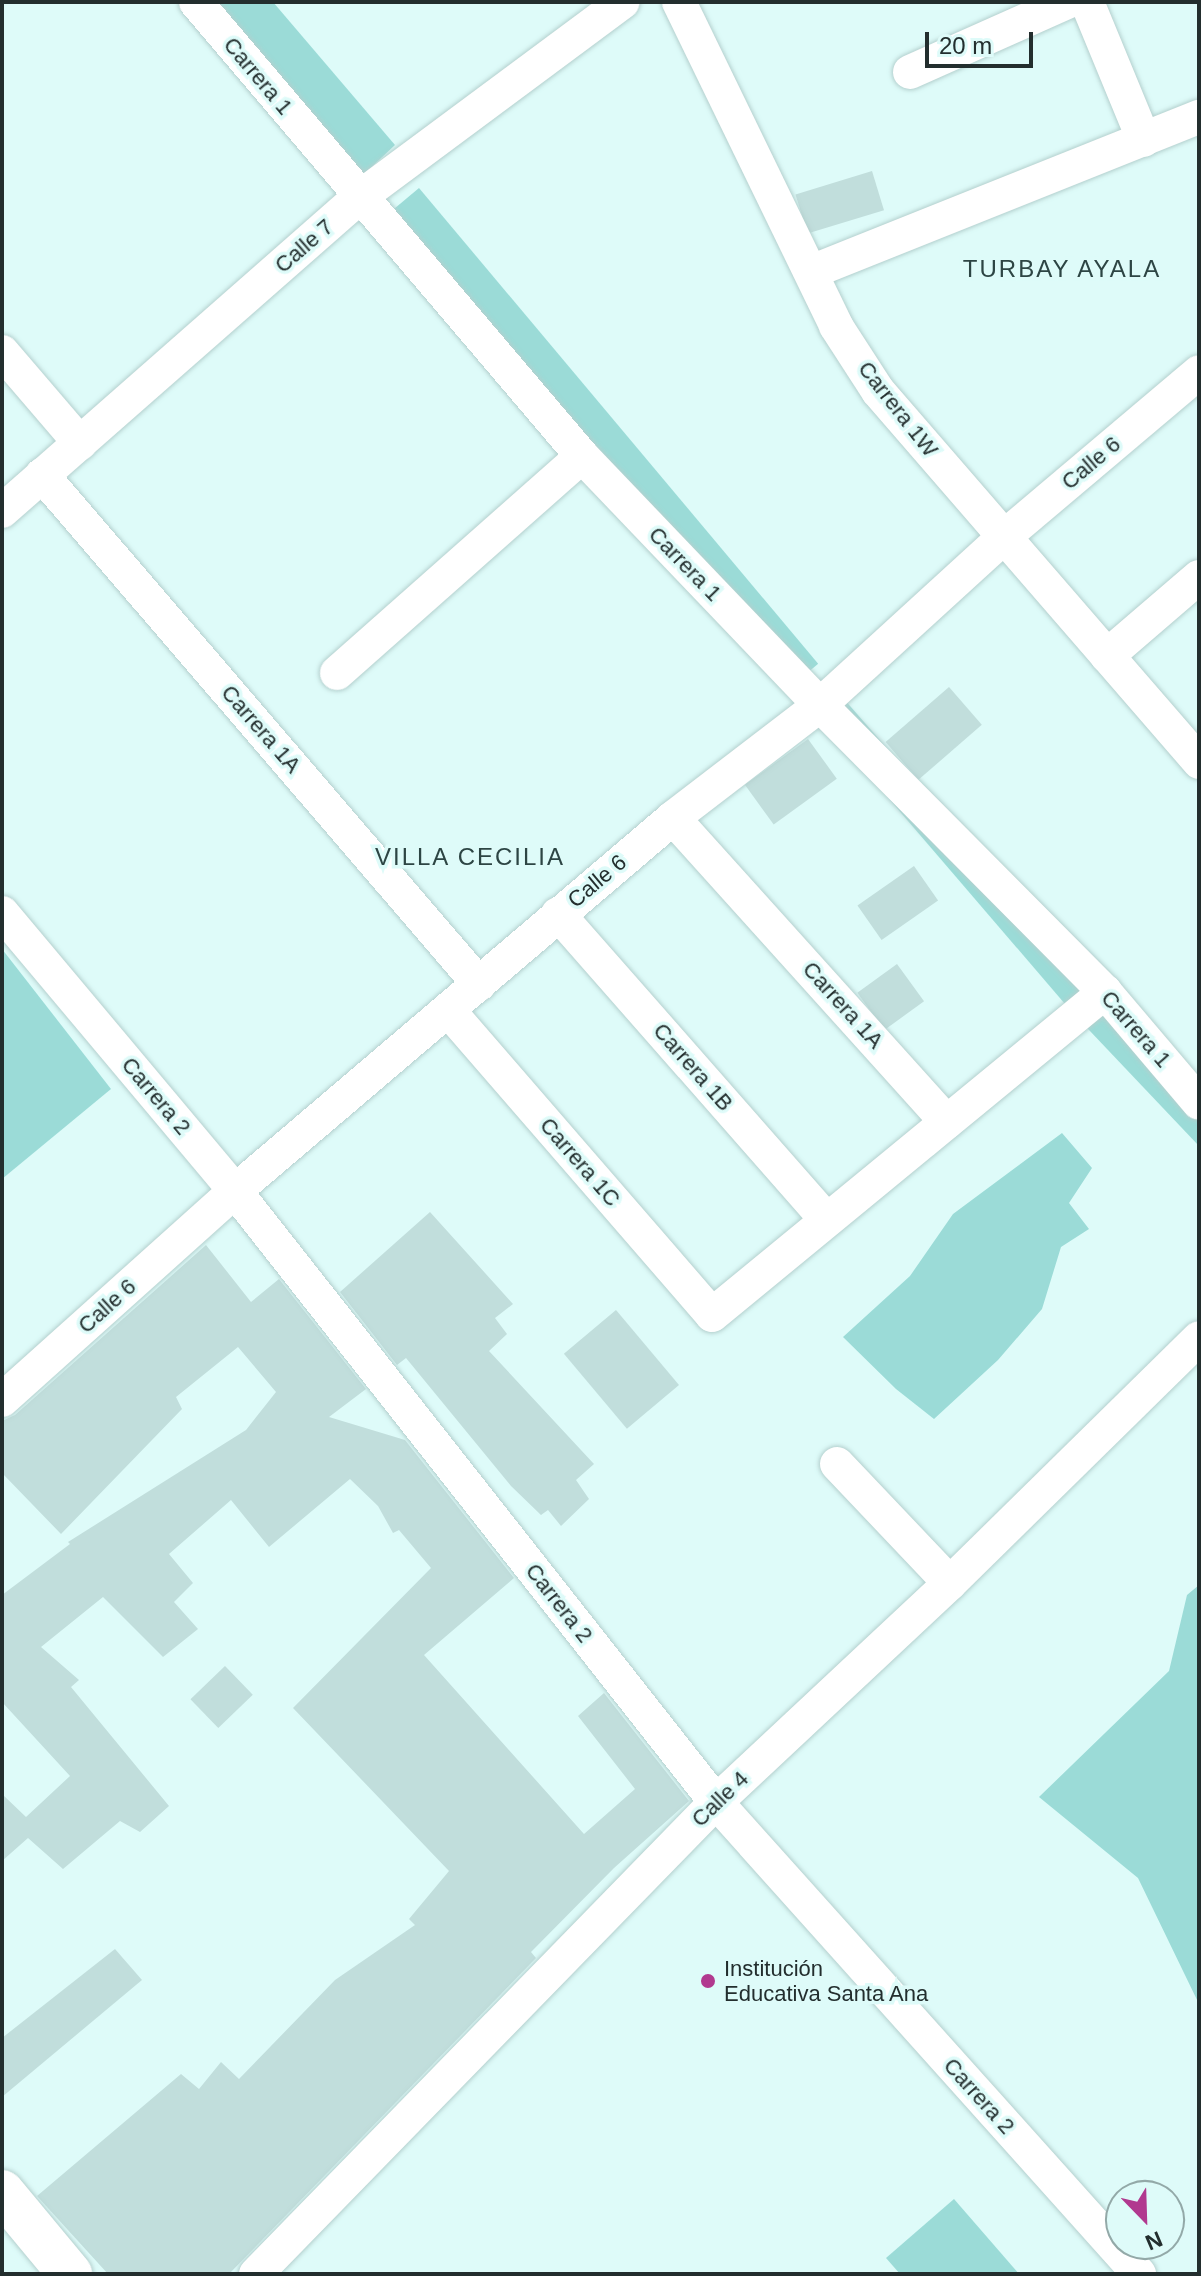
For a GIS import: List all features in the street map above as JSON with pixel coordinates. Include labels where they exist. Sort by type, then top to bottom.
[{"type":"street","name":"Carrera 1","points":[[196,2],[582,456],[820,705],[1105,992],[1199,1103]]},
{"type":"street","name":"Calle 7","points":[[2,511],[360,197],[623,2]]},
{"type":"street","name":"Carrera 1W","points":[[679,2],[836,326],[878,391],[1107,656],[1192,740]]},
{"type":"street","points":[[910,72],[1067,2]]},
{"type":"street","points":[[1087,2],[1144,140]]},
{"type":"street","points":[[811,272],[1199,117]]},
{"type":"street","points":[[2,352],[80,443]]},
{"type":"street","name":"Calle 6","points":[[2,1400],[235,1191],[673,818],[820,705],[1004,537],[1199,372]]},
{"type":"street","points":[[337,673],[582,456]]},
{"type":"street","name":"Carrera 1A","points":[[42,475],[479,984]]},
{"type":"street","points":[[1107,656],[1199,577]]},
{"type":"street","name":"Carrera 1A","points":[[673,818],[947,1122]]},
{"type":"street","name":"Carrera 2","points":[[2,913],[235,1191],[716,1802],[1139,2274]]},
{"type":"street","name":"Carrera 1B","points":[[558,914],[827,1220]]},
{"type":"street","points":[[827,1220],[1105,992]]},
{"type":"street","name":"Carrera 1C","points":[[448,1010],[712,1315],[827,1220]]},
{"type":"street","name":"Calle 4","points":[[256,2274],[716,1802],[950,1583],[1199,1338]]},
{"type":"street","points":[[837,1464],[950,1583]]},
{"type":"street","points":[[2,2192],[70,2274]]},
{"type":"shaded area","points":[[212,2],[273,2],[395,145],[362,176]]},
{"type":"shaded area","points":[[419,188],[818,664],[790,687],[391,212]]},
{"type":"shaded area","points":[[843,698],[1199,1105],[1199,1146],[1071,1011],[818,716]]},
{"type":"shaded area","points":[[2,949],[111,1089],[2,1179]]},
{"type":"shaded area","points":[[1062,1133],[1092,1168],[1069,1203],[1089,1229],[1061,1247],[1042,1309],[998,1360],[934,1419],[896,1389],[843,1337],[910,1276],[953,1214]]},
{"type":"shaded area","points":[[1199,1585],[1199,2004],[1138,1878],[1039,1797],[1169,1671],[1187,1595]]},
{"type":"shaded area","points":[[954,2199],[1019,2274],[900,2274],[886,2258]]},
{"type":"building","points":[[872,171],[884,210],[807,234],[795,194]]},
{"type":"building","points":[[949,687],[982,725],[918,780],[886,742]]},
{"type":"building","points":[[808,739],[837,779],[774,824],[745,785]]},
{"type":"building","points":[[914,866],[938,900],[882,940],[857,906]]},
{"type":"building","points":[[897,964],[924,1001],[884,1030],[857,993]]},
{"type":"building","points":[[430,1212],[513,1304],[495,1318],[507,1334],[489,1351],[594,1464],[576,1480],[589,1499],[561,1526],[548,1510],[541,1515],[511,1486],[406,1358],[397,1365],[340,1292]]},
{"type":"building","points":[[206,1245],[251,1302],[279,1279],[366,1389],[329,1417],[405,1440],[514,1578],[424,1655],[584,1834],[635,1789],[578,1716],[604,1693],[689,1801],[614,1868],[531,1952],[536,1958],[229,2274],[108,2274],[37,2196],[181,2074],[199,2089],[221,2062],[239,2079],[335,1980],[415,1925],[409,1919],[449,1871],[293,1708],[431,1568],[399,1530],[393,1533],[378,1506],[350,1479],[269,1547],[231,1500],[169,1554],[193,1583],[174,1602],[198,1629],[163,1657],[103,1597],[41,1647],[79,1680],[71,1687],[169,1806],[140,1832],[120,1821],[63,1869],[28,1838],[2,1861],[2,1794],[26,1817],[70,1776],[2,1702],[2,1595],[70,1544],[68,1542],[246,1430],[276,1392],[238,1347],[176,1397],[182,1409],[61,1534],[2,1473],[2,1421],[15,1415]]},
{"type":"building","points":[[616,1310],[679,1385],[627,1429],[564,1354]]},
{"type":"building","points":[[225,1666],[253,1695],[218,1728],[190,1699]]},
{"type":"building","points":[[115,1949],[142,1980],[2,2097],[2,2038]]},
{"type":"place","name":"Institución Educativa Santa Ana","points":[[708,1981]]},
{"type":"district","name":"TURBAY AYALA","points":[[1062,269]]},
{"type":"district","name":"VILLA CECILIA","points":[[470,857]]}]
